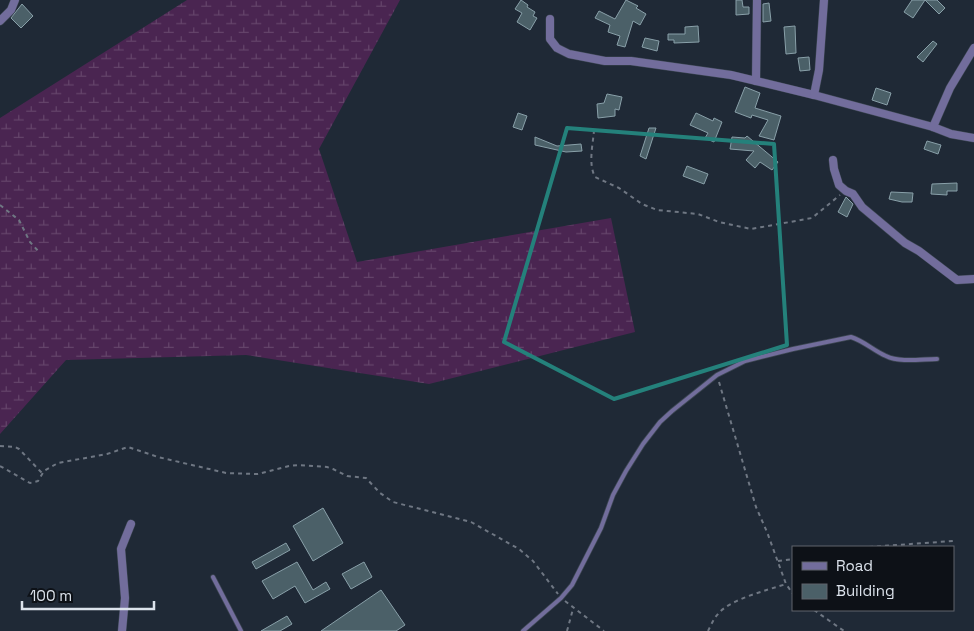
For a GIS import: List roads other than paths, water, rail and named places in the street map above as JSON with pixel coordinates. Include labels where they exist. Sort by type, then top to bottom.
[{"type":"street","points":[[0,22],[11,10],[15,0]]},
{"type":"street","points":[[756,81],[757,0]]},
{"type":"street","points":[[814,94],[819,70],[824,0]]},
{"type":"street","points":[[550,19],[550,39],[557,48],[569,54],[605,60],[630,61],[714,71],[814,94],[951,134],[974,138]]},
{"type":"street","points":[[932,127],[950,88],[974,48]]},
{"type":"street","points":[[833,160],[837,181],[846,191],[853,194],[862,207],[905,243],[958,280],[974,279]]},
{"type":"street","points":[[122,631],[125,598],[121,549],[131,524]]},
{"type":"lane","points":[[523,631],[561,598],[572,585],[601,528],[613,495],[643,444],[666,416],[716,375],[745,361],[793,348],[851,337],[895,359],[937,359]]},
{"type":"lane","points":[[212,577],[241,631]]}]
